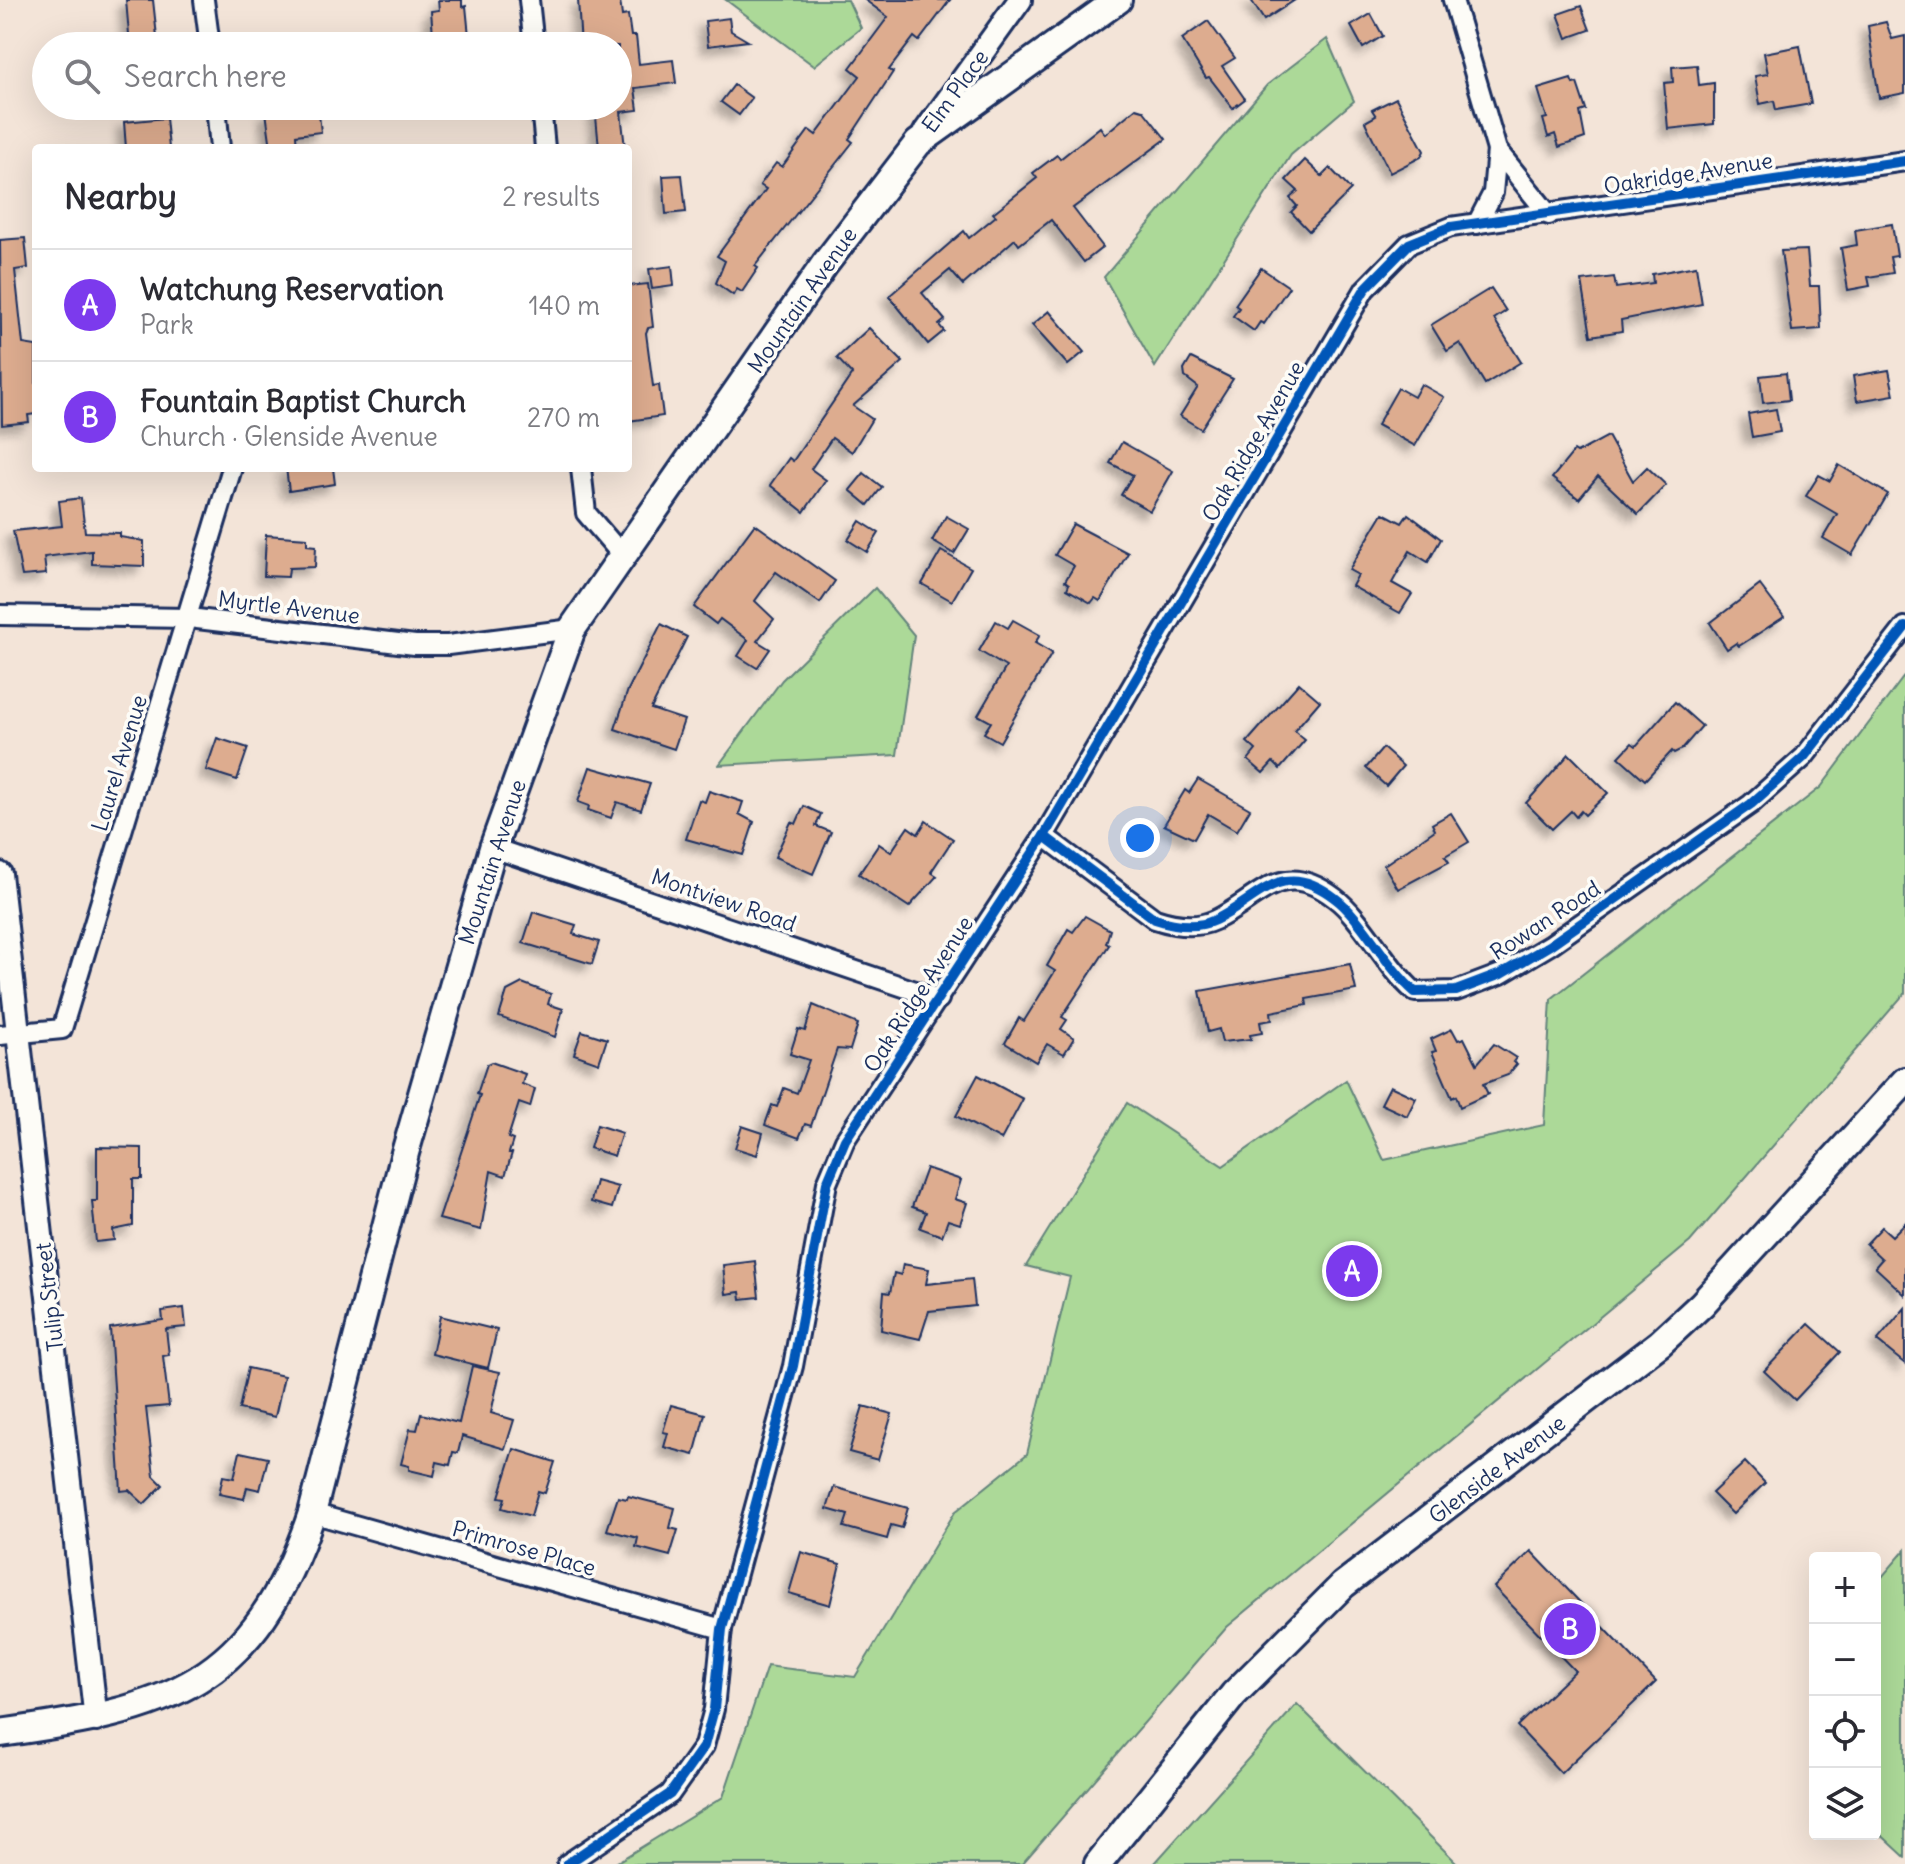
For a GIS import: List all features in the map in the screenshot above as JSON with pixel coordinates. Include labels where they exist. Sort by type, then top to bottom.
[{"type":"main road","name":"Mountain Avenue","points":[[0,1733],[96,1720],[170,1695],[202,1678],[229,1657],[261,1620],[284,1582],[312,1513],[405,1153],[493,848],[572,629],[825,264],[918,143],[1118,0]]},
{"type":"main road","name":"Glenside Avenue","points":[[1098,1864],[1234,1694],[1306,1620],[1343,1585],[1660,1343],[1702,1304],[1905,1081]]},
{"type":"street","points":[[204,0],[208,32]]},
{"type":"street","points":[[529,0],[532,32]]},
{"type":"street","name":"Elm Place","points":[[918,143],[1020,0]]},
{"type":"street","points":[[1453,0],[1497,150],[1493,193],[1477,224]]},
{"type":"street","points":[[217,120],[220,144]]},
{"type":"street","points":[[542,120],[545,144]]},
{"type":"street","points":[[1497,150],[1549,215]]},
{"type":"street","name":"Oakridge Avenue","points":[[1477,224],[1905,161]]},
{"type":"street","name":"Oak Ridge Avenue","points":[[567,1864],[670,1794],[690,1768],[710,1729],[722,1629],[793,1366],[827,1183],[845,1140],[1044,836],[1365,289],[1409,244],[1451,227],[1477,224]]},
{"type":"street","name":"Laurel Avenue","points":[[9,1035],[62,1029],[231,472]]},
{"type":"street","points":[[581,472],[586,513],[622,555]]},
{"type":"street","name":"Myrtle Avenue","points":[[0,615],[189,618],[415,645],[448,645],[572,629]]},
{"type":"street","name":"Rowan Road","points":[[1044,836],[1155,919],[1173,925],[1213,921],[1269,884],[1284,879],[1310,884],[1337,898],[1398,977],[1415,992],[1456,991],[1501,974],[1550,945],[1751,804],[1804,757],[1905,627]]},
{"type":"street","name":"Montview Road","points":[[493,848],[939,999]]},
{"type":"street","name":"Tulip Street","points":[[0,874],[9,1035],[96,1720]]},
{"type":"street","name":"Primrose Place","points":[[312,1513],[722,1629]]},
{"type":"green space","points":[[726,0],[848,0],[861,28],[814,66]]},
{"type":"green space","points":[[1327,39],[1354,101],[1291,155],[1155,367],[1104,277],[1267,85]]},
{"type":"green space","points":[[875,588],[914,635],[897,755],[719,765],[782,680]]},
{"type":"green space","points":[[1905,675],[1905,993],[1690,1242],[1227,1627],[1022,1864],[614,1864],[723,1797],[767,1666],[855,1677],[955,1512],[1027,1454],[1070,1277],[1026,1266],[1127,1103],[1223,1166],[1346,1080],[1384,1160],[1544,1125],[1551,999],[1821,787]]},
{"type":"green space","points":[[1905,1550],[1905,1857],[1881,1835],[1881,1578]]},
{"type":"green space","points":[[1297,1704],[1458,1864],[1154,1864]]},
{"type":"building","points":[[126,0],[153,0],[156,32],[129,32]]},
{"type":"building","points":[[438,0],[462,0],[462,7],[466,6],[469,32],[433,32],[431,11],[439,10]]},
{"type":"building","points":[[578,0],[620,0],[622,16],[628,15],[630,32],[580,32]]},
{"type":"building","points":[[865,0],[950,0],[919,41],[914,37],[889,70],[893,72],[849,139],[853,142],[755,266],[758,268],[742,292],[737,289],[733,295],[716,283],[725,261],[717,256],[766,189],[760,185],[776,163],[782,167],[809,130],[816,135],[860,76],[850,68],[888,17]]},
{"type":"building","points":[[1251,0],[1295,0],[1264,20]]},
{"type":"building","points":[[1581,6],[1590,30],[1567,38],[1558,14]]},
{"type":"building","points":[[1371,14],[1383,36],[1363,48],[1351,26]]},
{"type":"building","points":[[729,18],[731,31],[748,41],[708,46],[705,21]]},
{"type":"building","points":[[1208,21],[1235,58],[1222,66],[1245,99],[1233,108],[1209,77],[1206,78],[1182,39]]},
{"type":"building","points":[[1886,22],[1892,39],[1905,36],[1905,93],[1879,98],[1868,26]]},
{"type":"building","points":[[632,36],[636,36],[639,64],[673,60],[676,83],[635,88],[638,110],[632,111]]},
{"type":"building","points":[[1800,46],[1811,104],[1776,110],[1774,101],[1760,104],[1755,76],[1768,74],[1764,53]]},
{"type":"building","points":[[1697,65],[1699,85],[1714,83],[1714,124],[1668,129],[1664,83],[1673,82],[1672,67]]},
{"type":"building","points":[[1571,79],[1573,84],[1577,83],[1586,110],[1580,112],[1585,138],[1559,147],[1555,134],[1548,137],[1543,119],[1547,118],[1538,89]]},
{"type":"building","points":[[734,85],[752,98],[739,115],[721,102]]},
{"type":"building","points":[[1396,98],[1424,151],[1421,157],[1390,173],[1365,122],[1376,116],[1372,110]]},
{"type":"building","points":[[1136,108],[1143,110],[1166,139],[1073,208],[1103,247],[1084,262],[1051,220],[1019,245],[1015,239],[963,285],[950,270],[922,293],[945,320],[939,325],[944,331],[928,344],[889,296],[964,231],[969,238],[996,216],[993,213],[1037,178],[1033,173],[1057,155],[1060,159],[1100,127],[1105,134]]},
{"type":"building","points":[[166,120],[169,144],[126,144],[124,122]]},
{"type":"building","points":[[267,120],[320,120],[321,132],[296,135],[297,144],[270,144]]},
{"type":"building","points":[[596,120],[622,120],[625,144],[599,144]]},
{"type":"building","points":[[1305,160],[1322,176],[1330,168],[1351,190],[1309,231],[1291,212],[1297,206],[1290,198],[1298,191],[1286,180]]},
{"type":"building","points":[[682,175],[686,212],[666,214],[663,176]]},
{"type":"building","points":[[1892,224],[1897,256],[1890,257],[1893,273],[1868,277],[1870,286],[1848,290],[1841,248],[1857,245],[1855,230]]},
{"type":"building","points":[[25,238],[28,268],[15,270],[23,344],[32,345],[32,414],[28,415],[29,422],[2,425],[0,240]]},
{"type":"building","points":[[1807,250],[1810,286],[1819,286],[1821,329],[1792,331],[1781,251]]},
{"type":"building","points":[[672,266],[674,286],[652,289],[649,269]]},
{"type":"building","points":[[1696,266],[1702,304],[1621,320],[1622,331],[1591,336],[1582,281],[1614,277],[1616,288],[1653,283],[1652,274]]},
{"type":"building","points":[[1261,268],[1289,287],[1264,324],[1260,322],[1254,331],[1233,316],[1239,308],[1235,305]]},
{"type":"building","points":[[648,284],[653,327],[648,328],[646,333],[653,386],[659,385],[663,416],[632,420],[632,286]]},
{"type":"building","points":[[1491,288],[1506,311],[1494,319],[1521,362],[1485,384],[1460,343],[1447,351],[1431,325]]},
{"type":"building","points":[[1049,311],[1084,352],[1068,365],[1032,325]]},
{"type":"building","points":[[869,328],[903,362],[853,406],[872,419],[852,452],[832,438],[811,469],[826,480],[804,512],[770,485],[789,458],[793,461],[852,374],[837,358]]},
{"type":"building","points":[[1191,358],[1233,379],[1201,429],[1180,416],[1198,387],[1185,377],[1184,370]]},
{"type":"building","points":[[1889,370],[1894,395],[1857,401],[1853,376]]},
{"type":"building","points":[[1786,373],[1789,400],[1763,403],[1760,376]]},
{"type":"building","points":[[1421,384],[1444,397],[1415,446],[1377,425],[1398,388],[1414,397]]},
{"type":"building","points":[[1776,409],[1780,432],[1752,437],[1748,414]]},
{"type":"building","points":[[1608,436],[1633,481],[1647,467],[1666,485],[1638,514],[1598,476],[1579,499],[1552,478],[1574,451],[1577,453]]},
{"type":"building","points":[[1122,442],[1173,471],[1150,511],[1121,495],[1133,475],[1110,463]]},
{"type":"building","points":[[1839,465],[1888,494],[1852,555],[1823,538],[1837,514],[1806,496],[1819,475],[1830,481]]},
{"type":"building","points":[[287,472],[334,472],[335,484],[289,491]]},
{"type":"building","points":[[864,473],[882,487],[868,505],[850,490]]},
{"type":"building","points":[[81,498],[85,532],[120,533],[120,537],[144,541],[144,566],[92,564],[92,551],[44,557],[46,574],[22,576],[13,531],[62,526],[59,501]]},
{"type":"building","points":[[1383,513],[1402,523],[1408,514],[1441,539],[1428,562],[1410,551],[1392,583],[1412,594],[1400,613],[1352,586],[1358,575],[1349,570]]},
{"type":"building","points":[[946,516],[969,529],[954,554],[932,541]]},
{"type":"building","points":[[860,521],[879,533],[867,552],[848,540]]},
{"type":"building","points":[[755,524],[835,581],[820,603],[776,572],[755,601],[774,619],[757,641],[770,649],[757,668],[738,656],[748,640],[720,619],[716,624],[694,607]]},
{"type":"building","points":[[1073,524],[1128,553],[1100,601],[1095,598],[1091,603],[1067,589],[1069,584],[1065,581],[1074,566],[1055,555]]},
{"type":"building","points":[[266,535],[307,538],[307,545],[316,546],[315,567],[289,568],[288,577],[264,576]]},
{"type":"building","points":[[941,551],[971,568],[952,601],[922,584]]},
{"type":"building","points":[[1760,585],[1784,617],[1739,646],[1736,643],[1727,649],[1710,623]]},
{"type":"building","points":[[1013,620],[1040,635],[1035,643],[1052,653],[1000,742],[984,733],[991,722],[978,715],[1006,667],[979,651],[996,621],[1008,628]]},
{"type":"building","points":[[661,624],[687,637],[651,709],[684,720],[674,749],[615,729],[628,690]]},
{"type":"building","points":[[1299,683],[1320,701],[1294,731],[1305,740],[1280,769],[1273,762],[1263,773],[1248,760],[1256,750],[1247,742]]},
{"type":"building","points":[[1675,702],[1702,726],[1682,749],[1672,751],[1645,780],[1619,757],[1632,743],[1636,746]]},
{"type":"building","points":[[217,738],[248,748],[237,780],[206,770]]},
{"type":"building","points":[[1383,748],[1403,766],[1386,786],[1366,768]]},
{"type":"building","points":[[1569,754],[1608,793],[1585,815],[1581,811],[1576,817],[1571,811],[1552,829],[1526,803]]},
{"type":"building","points":[[590,767],[650,784],[641,810],[617,802],[611,818],[588,810],[589,806],[578,802]]},
{"type":"building","points":[[1198,779],[1250,809],[1237,831],[1208,814],[1194,839],[1164,825],[1185,790],[1189,793]]},
{"type":"building","points":[[709,791],[743,802],[739,814],[754,822],[743,855],[686,839],[699,800],[705,802]]},
{"type":"building","points":[[804,806],[821,814],[816,826],[831,832],[813,874],[775,857],[791,822],[796,824]]},
{"type":"building","points":[[1451,813],[1469,842],[1445,856],[1449,862],[1398,889],[1384,865],[1435,830],[1432,824]]},
{"type":"building","points":[[926,821],[953,839],[931,872],[937,876],[909,907],[859,874],[879,844],[891,852],[908,827],[918,834]]},
{"type":"building","points":[[533,912],[576,925],[573,934],[599,942],[592,964],[523,943]]},
{"type":"building","points":[[1085,916],[1110,930],[1106,943],[1109,945],[1062,1017],[1067,1020],[1061,1029],[1074,1038],[1064,1054],[1047,1044],[1036,1062],[1005,1043],[1019,1018],[1024,1021],[1055,971],[1047,966],[1068,929],[1073,932]]},
{"type":"building","points":[[1350,964],[1356,990],[1306,999],[1307,1005],[1271,1012],[1272,1020],[1260,1022],[1262,1033],[1250,1035],[1251,1039],[1222,1042],[1219,1029],[1208,1032],[1200,991]]},
{"type":"building","points":[[522,983],[551,994],[548,1004],[563,1009],[555,1037],[499,1017],[507,991]]},
{"type":"building","points":[[813,1005],[858,1024],[850,1050],[837,1049],[811,1126],[805,1124],[799,1138],[765,1125],[772,1105],[777,1107],[784,1088],[797,1093],[809,1060],[790,1054],[798,1029],[805,1031]]},
{"type":"building","points":[[1452,1029],[1458,1040],[1464,1038],[1477,1064],[1494,1044],[1516,1058],[1513,1062],[1517,1064],[1508,1075],[1483,1084],[1488,1094],[1460,1107],[1456,1096],[1452,1098],[1432,1052],[1436,1051],[1431,1039]]},
{"type":"building","points":[[582,1031],[607,1039],[599,1063],[574,1054]]},
{"type":"building","points":[[491,1062],[525,1074],[522,1084],[535,1089],[530,1107],[519,1103],[508,1138],[513,1140],[509,1153],[512,1153],[505,1176],[491,1171],[481,1230],[439,1219],[480,1095],[477,1094],[487,1064]]},
{"type":"building","points":[[978,1075],[1023,1099],[1001,1140],[956,1116]]},
{"type":"building","points":[[1390,1086],[1416,1098],[1407,1116],[1381,1104]]},
{"type":"building","points":[[597,1125],[622,1133],[614,1156],[590,1148]]},
{"type":"building","points":[[742,1126],[763,1133],[757,1155],[735,1148]]},
{"type":"building","points":[[97,1147],[142,1148],[142,1179],[133,1179],[133,1226],[113,1230],[114,1240],[96,1242],[92,1201],[97,1201]]},
{"type":"building","points":[[926,1168],[961,1180],[955,1199],[967,1203],[960,1224],[948,1220],[942,1236],[920,1228],[926,1212],[912,1207]]},
{"type":"building","points":[[596,1181],[618,1187],[612,1208],[591,1202]]},
{"type":"building","points":[[1905,1223],[1905,1295],[1875,1267],[1882,1259],[1866,1244],[1882,1227],[1892,1236]]},
{"type":"building","points":[[755,1261],[759,1297],[741,1299],[740,1292],[726,1294],[723,1265]]},
{"type":"building","points":[[903,1264],[929,1269],[926,1284],[972,1279],[975,1306],[929,1311],[920,1339],[881,1330],[884,1292],[890,1293],[894,1273],[901,1275]]},
{"type":"building","points":[[184,1308],[186,1327],[166,1329],[169,1355],[163,1356],[169,1406],[146,1408],[154,1476],[163,1485],[144,1504],[129,1490],[121,1491],[110,1328],[163,1320],[162,1311]]},
{"type":"building","points":[[1905,1308],[1905,1364],[1877,1341]]},
{"type":"building","points":[[440,1316],[497,1330],[488,1368],[432,1354]]},
{"type":"building","points":[[1809,1324],[1840,1352],[1795,1400],[1764,1371]]},
{"type":"building","points":[[472,1366],[500,1372],[491,1413],[514,1420],[505,1449],[462,1436],[458,1453],[453,1452],[450,1465],[437,1462],[434,1476],[409,1470],[409,1466],[401,1464],[410,1429],[417,1430],[421,1414],[459,1423]]},
{"type":"building","points":[[248,1368],[284,1376],[275,1417],[239,1409]]},
{"type":"building","points":[[671,1405],[705,1414],[694,1455],[664,1447],[668,1433],[663,1432]]},
{"type":"building","points":[[863,1406],[892,1414],[878,1460],[849,1452]]},
{"type":"building","points":[[514,1449],[555,1462],[545,1493],[538,1491],[531,1516],[502,1508],[505,1498],[499,1497]]},
{"type":"building","points":[[240,1452],[268,1458],[260,1490],[247,1487],[244,1499],[219,1494],[223,1476],[234,1478]]},
{"type":"building","points":[[1745,1462],[1765,1483],[1733,1514],[1712,1493]]},
{"type":"building","points":[[834,1487],[908,1508],[902,1528],[891,1525],[887,1539],[844,1527],[848,1515],[827,1509]]},
{"type":"building","points":[[628,1496],[675,1508],[670,1528],[678,1530],[670,1556],[636,1547],[638,1538],[607,1530],[618,1497],[627,1499]]},
{"type":"building","points":[[1531,1551],[1656,1682],[1561,1773],[1517,1726],[1575,1671],[1494,1587]]},
{"type":"building","points":[[801,1552],[840,1564],[830,1605],[789,1593]]},
{"type":"cycle path","points":[[567,1864],[670,1794],[704,1746],[714,1709],[722,1629],[793,1366],[827,1183],[845,1140],[1044,836],[1365,289],[1409,244],[1451,227],[1905,161]]},
{"type":"cycle path","points":[[1044,836],[1155,919],[1169,923],[1208,923],[1272,885],[1285,881],[1316,886],[1345,907],[1415,992],[1456,991],[1501,974],[1550,945],[1751,804],[1804,757],[1905,627]]},
{"type":"place","name":"Watchung Reservation","points":[[1352,1271]]},
{"type":"place","name":"Fountain Baptist Church","points":[[1570,1629]]}]
